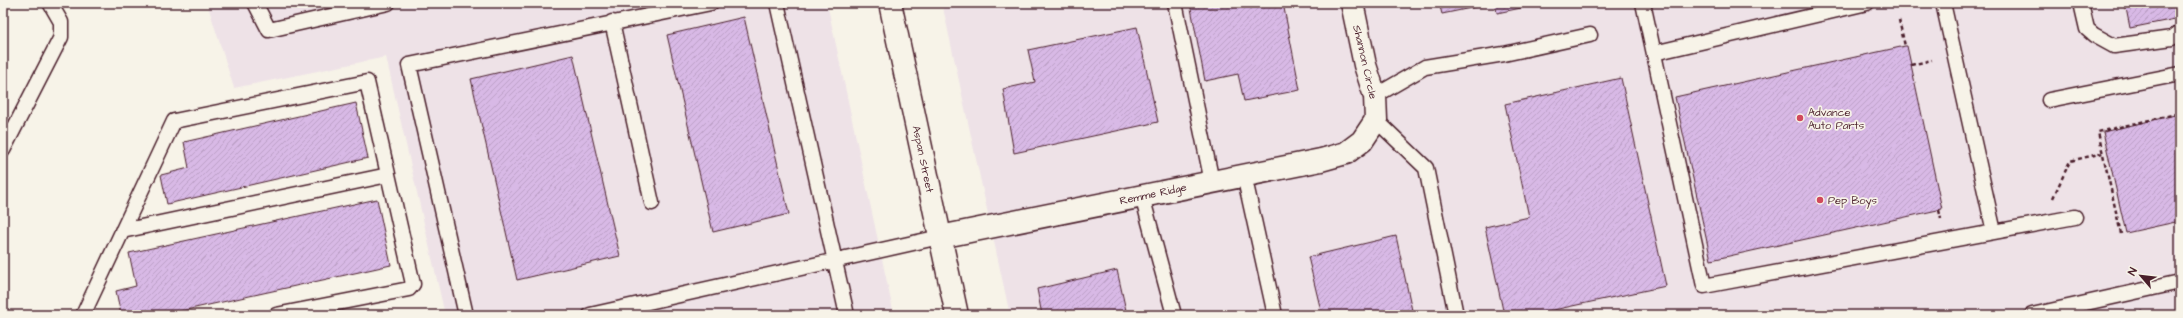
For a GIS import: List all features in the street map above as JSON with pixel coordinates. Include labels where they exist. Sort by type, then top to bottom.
[{"type":"street","name":"Aspan Street","points":[[890,3],[957,315]]},
{"type":"street","name":"Shannon Circle","points":[[1352,3],[1365,65],[1375,96],[1376,120]]},
{"type":"street","name":"Remme Ridge","points":[[940,237],[1212,182],[1346,153],[1362,141],[1376,120]]},
{"type":"lane","points":[[3,150],[61,37],[61,22],[50,3]]},
{"type":"lane","points":[[255,3],[269,30],[388,3]]},
{"type":"lane","points":[[466,315],[409,65],[612,22],[711,3]]},
{"type":"lane","points":[[777,3],[847,315]]},
{"type":"lane","points":[[1175,3],[1212,182]]},
{"type":"lane","points":[[1643,3],[1704,286],[2075,217]]},
{"type":"lane","points":[[1654,53],[1819,8],[1867,3]]},
{"type":"lane","points":[[1943,3],[1994,232]]},
{"type":"lane","points":[[2081,3],[2087,29],[2094,35],[2114,46],[2172,38],[2180,32]]},
{"type":"lane","points":[[612,22],[652,203]]},
{"type":"lane","points":[[1375,96],[1425,67],[1504,54],[1590,35]]},
{"type":"lane","points":[[2049,100],[2180,74]]},
{"type":"lane","points":[[83,315],[174,121],[367,82],[413,284],[409,289],[276,315]]},
{"type":"lane","points":[[1376,120],[1426,168],[1456,315]]},
{"type":"lane","points":[[122,231],[388,175]]},
{"type":"lane","points":[[1244,175],[1275,315]]},
{"type":"lane","points":[[1142,196],[1174,315]]},
{"type":"lane","points":[[590,315],[940,237]]},
{"type":"lane","points":[[2032,315],[2180,282]]},
{"type":"path","points":[[1899,20],[1905,46]]},
{"type":"path","points":[[2121,234],[2098,132],[2180,113]]},
{"type":"path","points":[[2046,199],[2053,198],[2070,161],[2102,153]]},
{"type":"shaded area","points":[[207,3],[827,3],[894,315],[445,315],[386,57],[234,88]]},
{"type":"shaded area","points":[[942,3],[2180,3],[2180,315],[1010,315]]},
{"type":"building","points":[[1190,3],[1283,3],[1300,90],[1244,101],[1238,74],[1205,81]]},
{"type":"building","points":[[1439,3],[1495,3],[1442,14]]},
{"type":"building","points":[[1495,3],[1545,3],[1497,13]]},
{"type":"building","points":[[2125,3],[2178,3],[2180,18],[2130,28]]},
{"type":"building","points":[[744,17],[789,214],[713,232],[667,35]]},
{"type":"building","points":[[1137,27],[1158,122],[1014,153],[1003,89],[1035,82],[1028,50]]},
{"type":"building","points":[[1907,46],[1942,209],[1711,260],[1675,97]]},
{"type":"building","points":[[573,55],[620,256],[517,280],[471,79]]},
{"type":"building","points":[[1621,78],[1666,286],[1530,315],[1504,315],[1485,227],[1529,217],[1505,104]]},
{"type":"building","points":[[356,103],[368,158],[167,204],[161,175],[189,168],[184,142]]},
{"type":"building","points":[[2179,114],[2180,221],[2126,233],[2103,132]]},
{"type":"building","points":[[377,199],[391,265],[163,315],[121,315],[116,291],[136,286],[129,253]]},
{"type":"building","points":[[1396,236],[1413,315],[1315,315],[1314,312],[1321,311],[1308,257]]},
{"type":"building","points":[[1117,270],[1127,315],[1042,315],[1037,289]]},
{"type":"building","points":[[2143,311],[2144,315],[2124,315]]},
{"type":"place","name":"Advance Auto Parts","points":[[1800,118]]},
{"type":"place","name":"Pep Boys","points":[[1820,200]]}]
